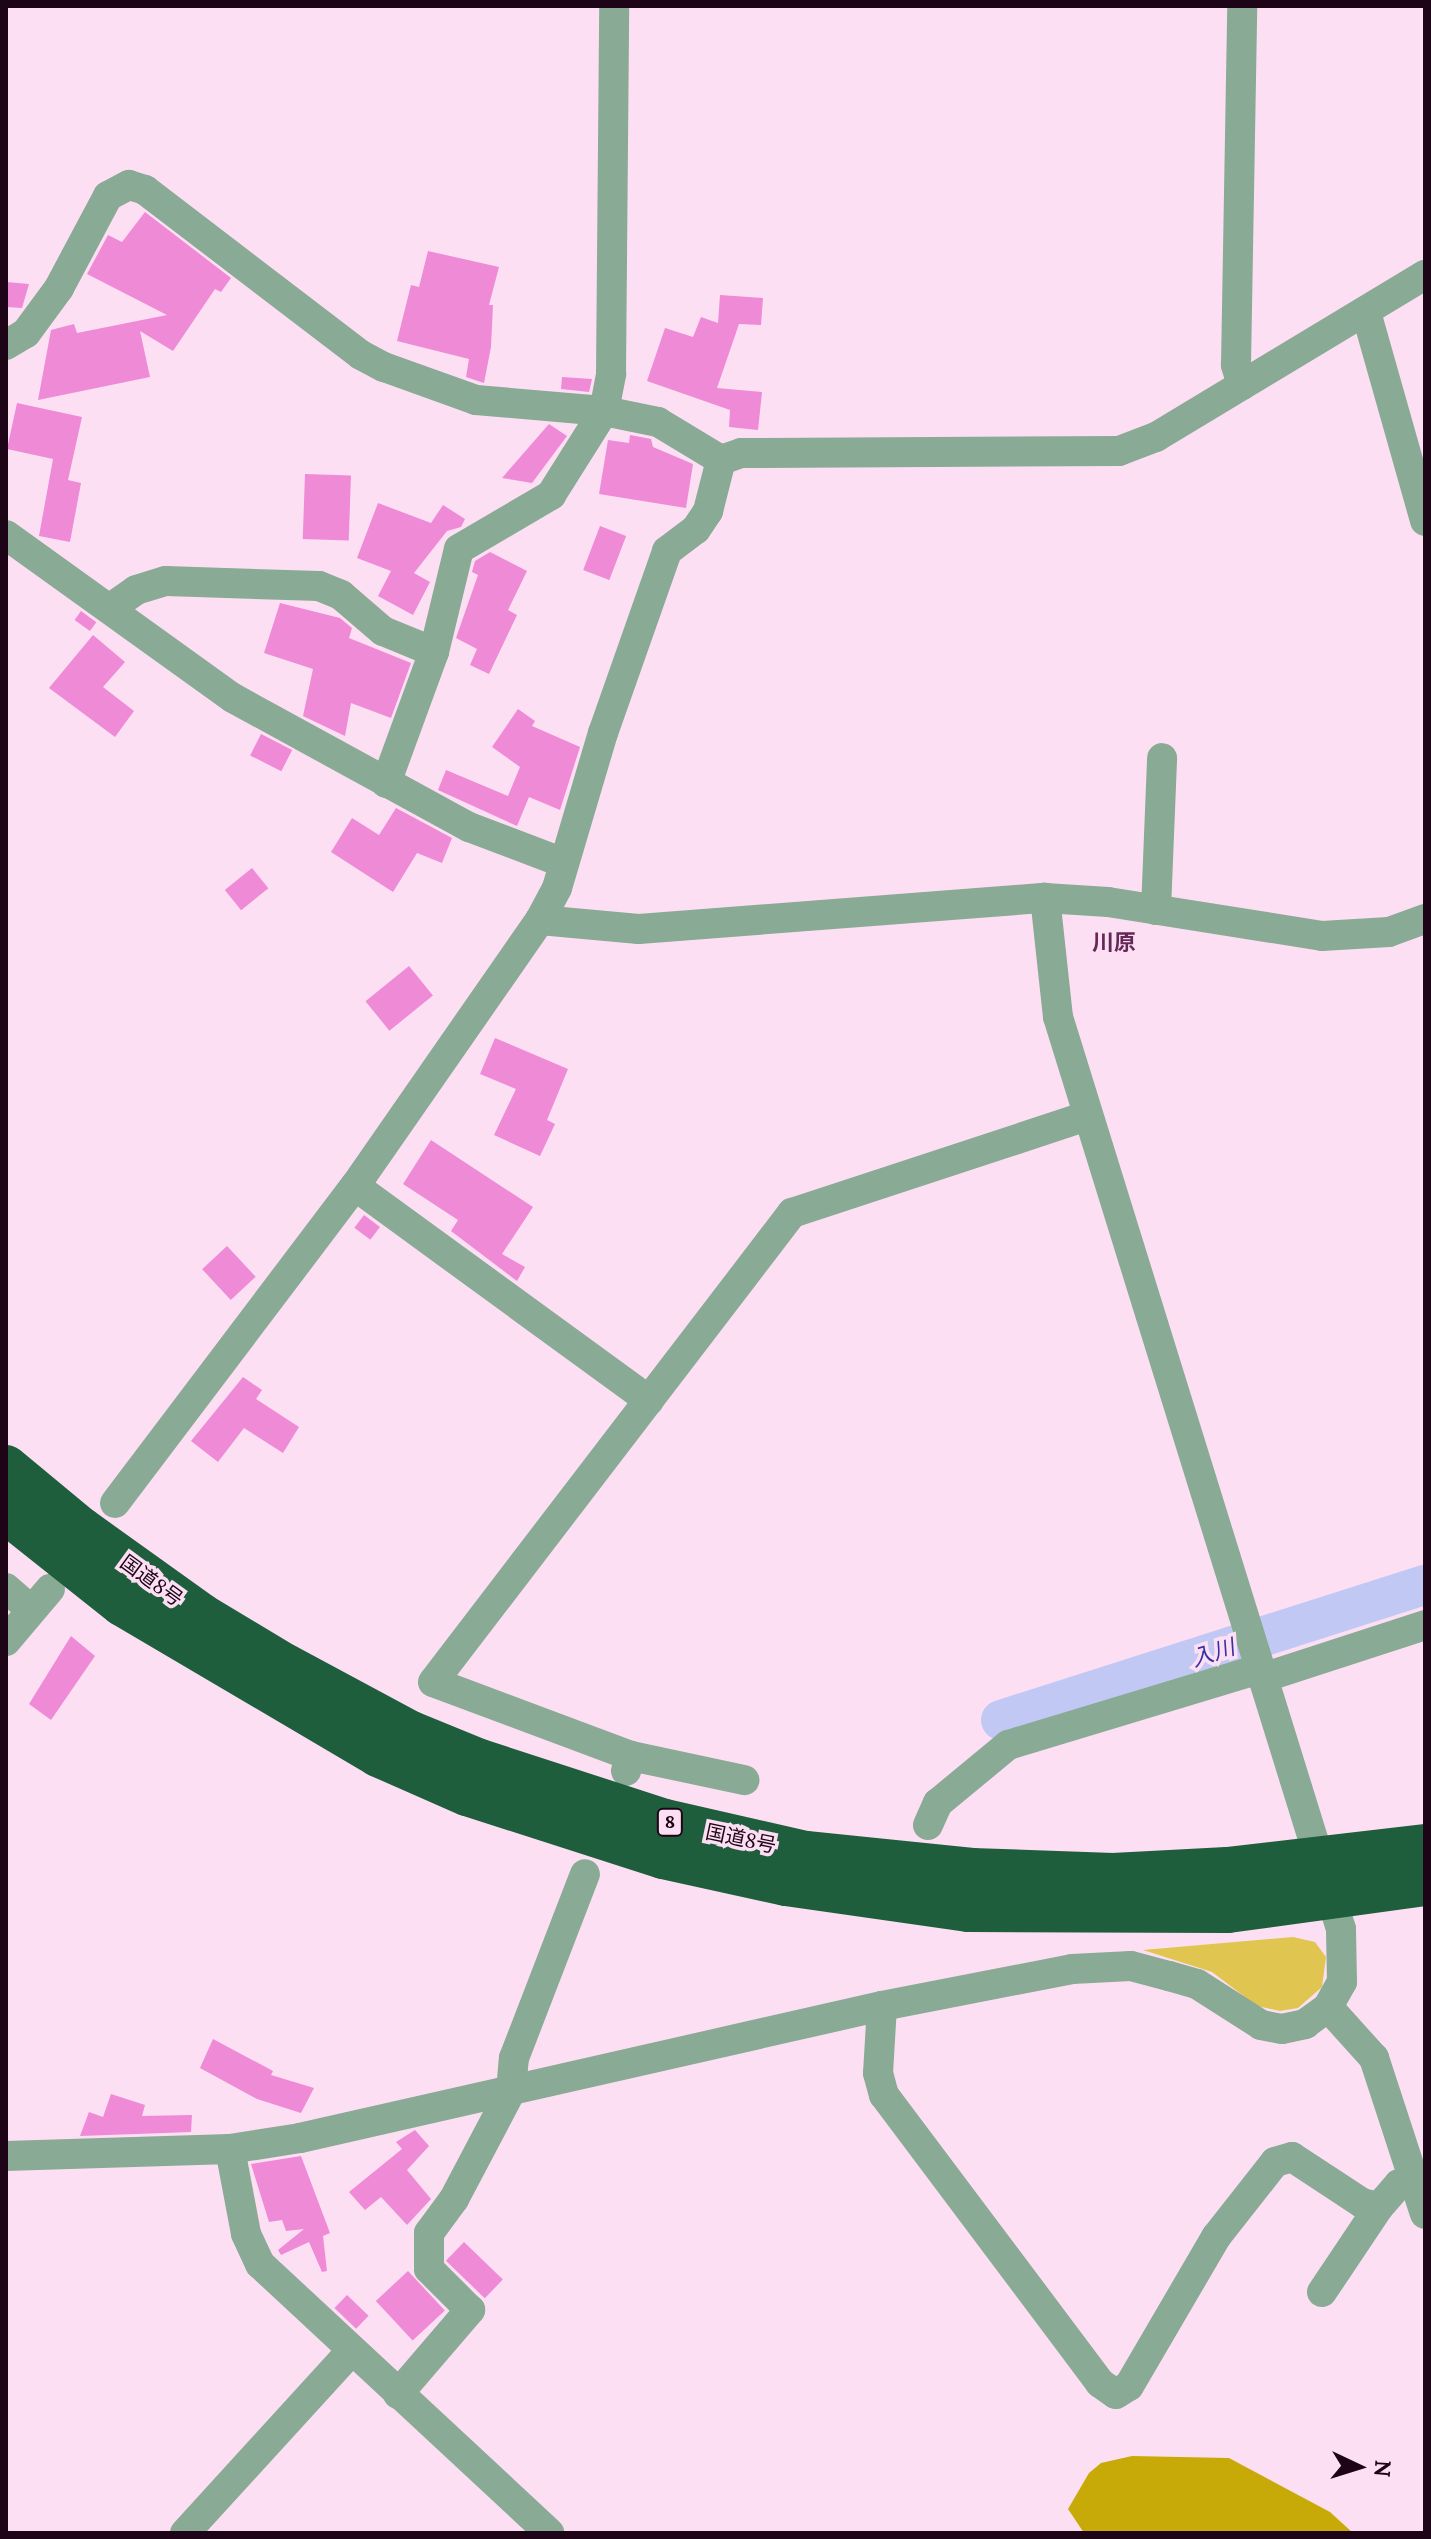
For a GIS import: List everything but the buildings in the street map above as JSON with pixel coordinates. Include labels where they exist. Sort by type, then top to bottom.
[{"type":"highway","name":"国道8号","points":[[6,1467],[81,1529],[201,1615],[286,1666],[411,1733],[547,1787],[665,1821],[806,1853],[972,1870],[1113,1875],[1425,1846]]},
{"type":"highway","name":"国道8号","points":[[6,1512],[122,1604],[282,1702],[378,1755],[569,1830],[786,1884],[968,1910],[1122,1914],[1331,1900],[1425,1884]]},
{"type":"street","points":[[386,783],[434,652],[459,549],[551,495],[604,411],[611,374],[614,6]]},
{"type":"street","points":[[1242,6],[1236,365],[1242,385]]},
{"type":"street","points":[[6,345],[26,333],[59,288],[108,196],[129,185],[145,190],[361,355],[384,367],[476,400],[604,411],[658,422],[721,460]]},
{"type":"street","points":[[721,460],[741,453],[1119,451],[1156,437],[1425,275]]},
{"type":"street","points":[[1366,312],[1425,521]]},
{"type":"street","points":[[115,1503],[355,1186],[540,920],[557,888],[561,862],[667,551],[696,529],[708,511],[721,460]]},
{"type":"street","points":[[6,535],[112,607],[233,698],[469,827],[561,862]]},
{"type":"street","points":[[112,607],[136,590],[166,581],[319,586],[341,595],[383,631],[434,652]]},
{"type":"street","points":[[1156,910],[1162,758]]},
{"type":"street","points":[[540,920],[639,929],[1045,898],[1156,910],[1322,936],[1389,932],[1425,919]]},
{"type":"street","points":[[6,2156],[230,2149],[511,2091],[882,2006],[1072,1969],[1131,1966],[1197,1984],[1261,2025],[1282,2029],[1305,2024],[1328,2007],[1342,1982],[1341,1929],[1316,1858],[1058,1017],[1045,898]]},
{"type":"street","points":[[744,1780],[629,1764],[433,1682],[792,1213],[1087,1116]]},
{"type":"street","points":[[355,1186],[649,1400]]},
{"type":"street","points":[[6,1588],[40,1599],[6,1641]]},
{"type":"street","points":[[928,1825],[938,1803],[1008,1745],[1425,1625]]},
{"type":"street","points":[[398,2394],[470,2310],[429,2269],[429,2233],[454,2199],[511,2091],[514,2058],[585,1874]]},
{"type":"street","points":[[882,2006],[878,2073],[884,2095],[1100,2383],[1116,2394],[1129,2386],[1216,2237],[1275,2162],[1292,2157],[1362,2203],[1379,2207]]},
{"type":"street","points":[[1328,2007],[1374,2058],[1419,2176],[1425,2214]]},
{"type":"street","points":[[230,2149],[246,2234],[260,2264],[549,2533]]},
{"type":"street","points":[[1322,2292],[1379,2207],[1399,2184],[1419,2176]]},
{"type":"street","points":[[185,2533],[351,2351]]},
{"type":"shaded area","points":[[1293,1937],[1315,1942],[1326,1957],[1322,1987],[1298,2008],[1280,2011],[1257,2006],[1212,1972],[1143,1950]]},
{"type":"shaded area","points":[[1132,2456],[1229,2458],[1330,2512],[1353,2533],[1084,2533],[1068,2509],[1089,2473],[1101,2463]]},
{"type":"waterway","name":"入川","points":[[1001,1720],[1425,1585]]},
{"type":"district","name":"川原","points":[[1114,943]]}]
